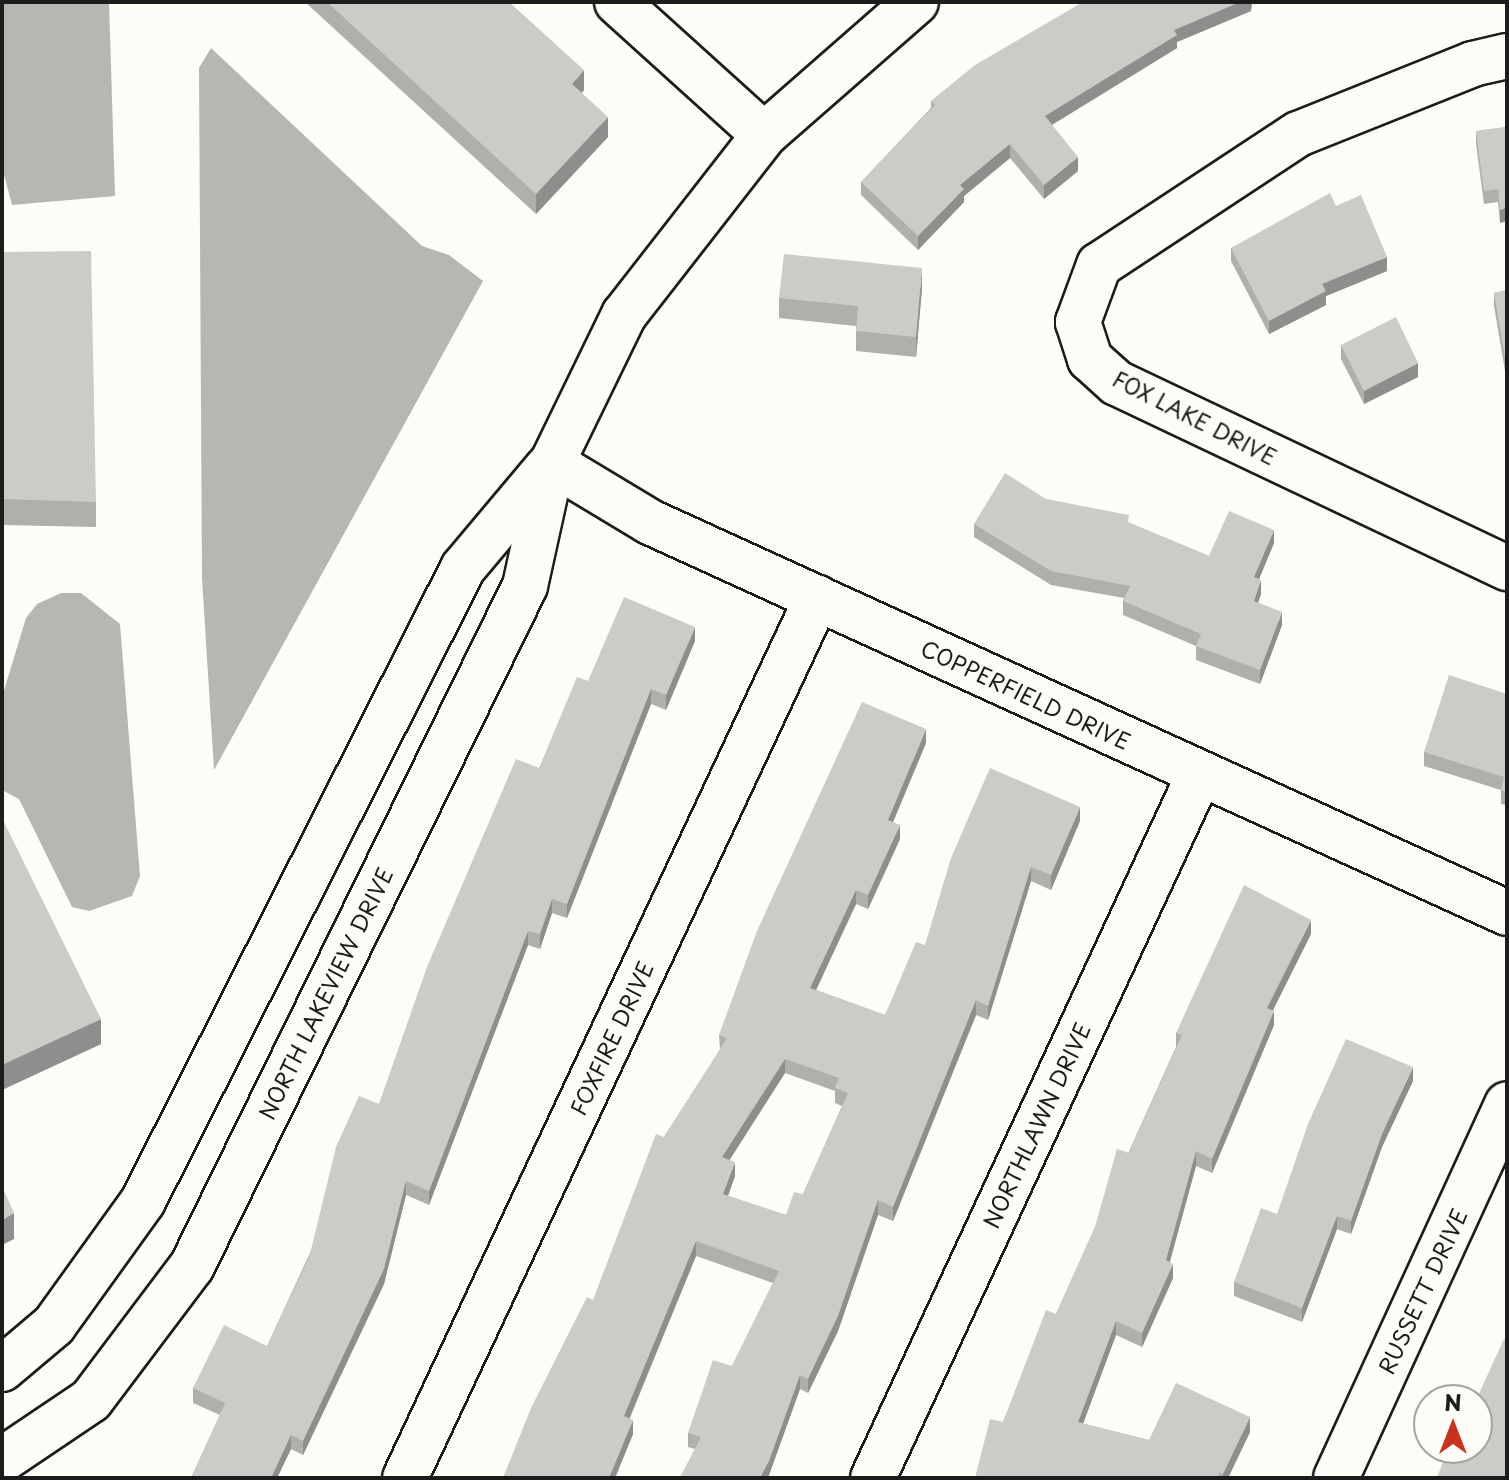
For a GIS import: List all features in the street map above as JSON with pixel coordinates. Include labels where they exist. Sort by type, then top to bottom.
[{"type":"street","points":[[617,2],[764,135]]},
{"type":"street","name":"NORTH LAKEVIEW DRIVE","points":[[2,1460],[91,1400],[192,1266],[525,586],[552,463],[624,315],[764,135],[916,2]]},
{"type":"street","name":"FOX LAKE DRIVE","points":[[1507,56],[1473,64],[1298,134],[1099,265],[1078,322],[1090,359],[1117,383],[1507,568]]},
{"type":"street","name":"NORTH LAKEVIEW DRIVE","points":[[2,1369],[54,1325],[143,1201],[243,1012],[463,568],[552,463]]},
{"type":"street","name":"COPPERFIELD DRIVE","points":[[552,463],[650,522],[1507,913]]},
{"type":"street","name":"FOXFIRE DRIVE","points":[[405,1478],[817,598]]},
{"type":"street","name":"NORTHLAWN DRIVE","points":[[873,1478],[1200,773]]},
{"type":"street","points":[[243,1012],[300,1042]]},
{"type":"street","name":"RUSSETT DRIVE","points":[[1336,1478],[1507,1104]]},
{"type":"shaded area","points":[[2,2],[109,2],[115,196],[12,205],[2,167]]},
{"type":"shaded area","points":[[211,48],[422,246],[449,255],[483,281],[214,770],[202,578],[199,68]]},
{"type":"shaded area","points":[[61,593],[81,593],[120,624],[140,876],[132,896],[89,911],[72,907],[19,799],[2,790],[2,697],[26,618],[37,604]]},
{"type":"building","points":[[327,2],[509,2],[584,70],[572,84],[608,117],[536,194]]},
{"type":"building","points":[[1083,2],[1240,2],[1174,30],[1177,35],[1045,116],[1078,157],[1044,185],[1010,144],[960,185],[964,189],[918,236],[861,182],[935,105],[931,101],[975,65]]},
{"type":"building","points":[[1507,127],[1507,207],[1500,210],[1498,189],[1484,191],[1476,131]]},
{"type":"building","points":[[1330,193],[1336,206],[1361,195],[1387,257],[1322,284],[1326,291],[1269,321],[1231,248]]},
{"type":"building","points":[[91,251],[96,502],[2,499],[2,252]]},
{"type":"building","points":[[784,254],[922,268],[916,337],[856,331],[858,306],[779,298]]},
{"type":"building","points":[[1507,290],[1507,357],[1505,357],[1494,293]]},
{"type":"building","points":[[1396,317],[1418,363],[1364,391],[1341,345]]},
{"type":"building","points":[[1005,473],[1046,499],[1129,515],[1128,522],[1209,556],[1229,511],[1274,530],[1254,577],[1261,580],[1254,601],[1282,612],[1260,670],[1196,646],[1201,634],[1123,601],[1130,586],[1051,571],[974,524]]},
{"type":"building","points":[[624,597],[695,627],[666,695],[651,689],[567,904],[552,899],[540,934],[528,931],[429,1191],[406,1181],[384,1269],[303,1441],[291,1435],[271,1478],[191,1478],[225,1403],[193,1388],[224,1325],[267,1346],[309,1258],[336,1147],[359,1096],[379,1104],[427,967],[516,759],[539,768],[577,677],[588,681]]},
{"type":"building","points":[[1449,675],[1507,694],[1507,792],[1501,790],[1504,777],[1424,752]]},
{"type":"building","points":[[862,702],[926,729],[888,820],[900,825],[868,895],[856,890],[810,988],[885,1015],[916,942],[925,945],[951,858],[990,768],[1080,807],[1051,875],[1031,867],[988,1006],[976,1000],[893,1207],[878,1200],[838,1316],[808,1379],[800,1375],[760,1478],[680,1478],[701,1437],[688,1433],[713,1360],[732,1366],[779,1271],[696,1241],[624,1416],[633,1420],[609,1478],[503,1478],[531,1408],[587,1297],[593,1300],[656,1134],[664,1137],[727,1038],[719,1035],[757,931]],"holes":[[[785,1059],[839,1078],[835,1088],[848,1093],[803,1194],[794,1192],[786,1215],[723,1194],[735,1162],[722,1157]]]},
{"type":"building","points":[[2,818],[101,1019],[4,1064],[2,1060]]},
{"type":"building","points":[[1244,885],[1311,920],[1267,1008],[1274,1011],[1212,1159],[1196,1151],[1166,1260],[1173,1264],[1142,1333],[1116,1321],[1078,1422],[1149,1440],[1176,1383],[1250,1417],[1223,1474],[1219,1473],[1217,1478],[975,1478],[990,1419],[1003,1422],[1046,1310],[1056,1314],[1095,1227],[1117,1149],[1129,1153],[1182,1035],[1176,1033]]},
{"type":"building","points":[[1346,1039],[1413,1067],[1382,1134],[1351,1221],[1337,1216],[1302,1308],[1234,1282],[1261,1208],[1277,1214],[1308,1124]]},
{"type":"building","points":[[2,1186],[14,1213],[2,1220]]},
{"type":"building","points":[[1504,1339],[1507,1341],[1507,1478],[1437,1478],[1442,1464],[1493,1464],[1493,1384],[1483,1384]]}]
